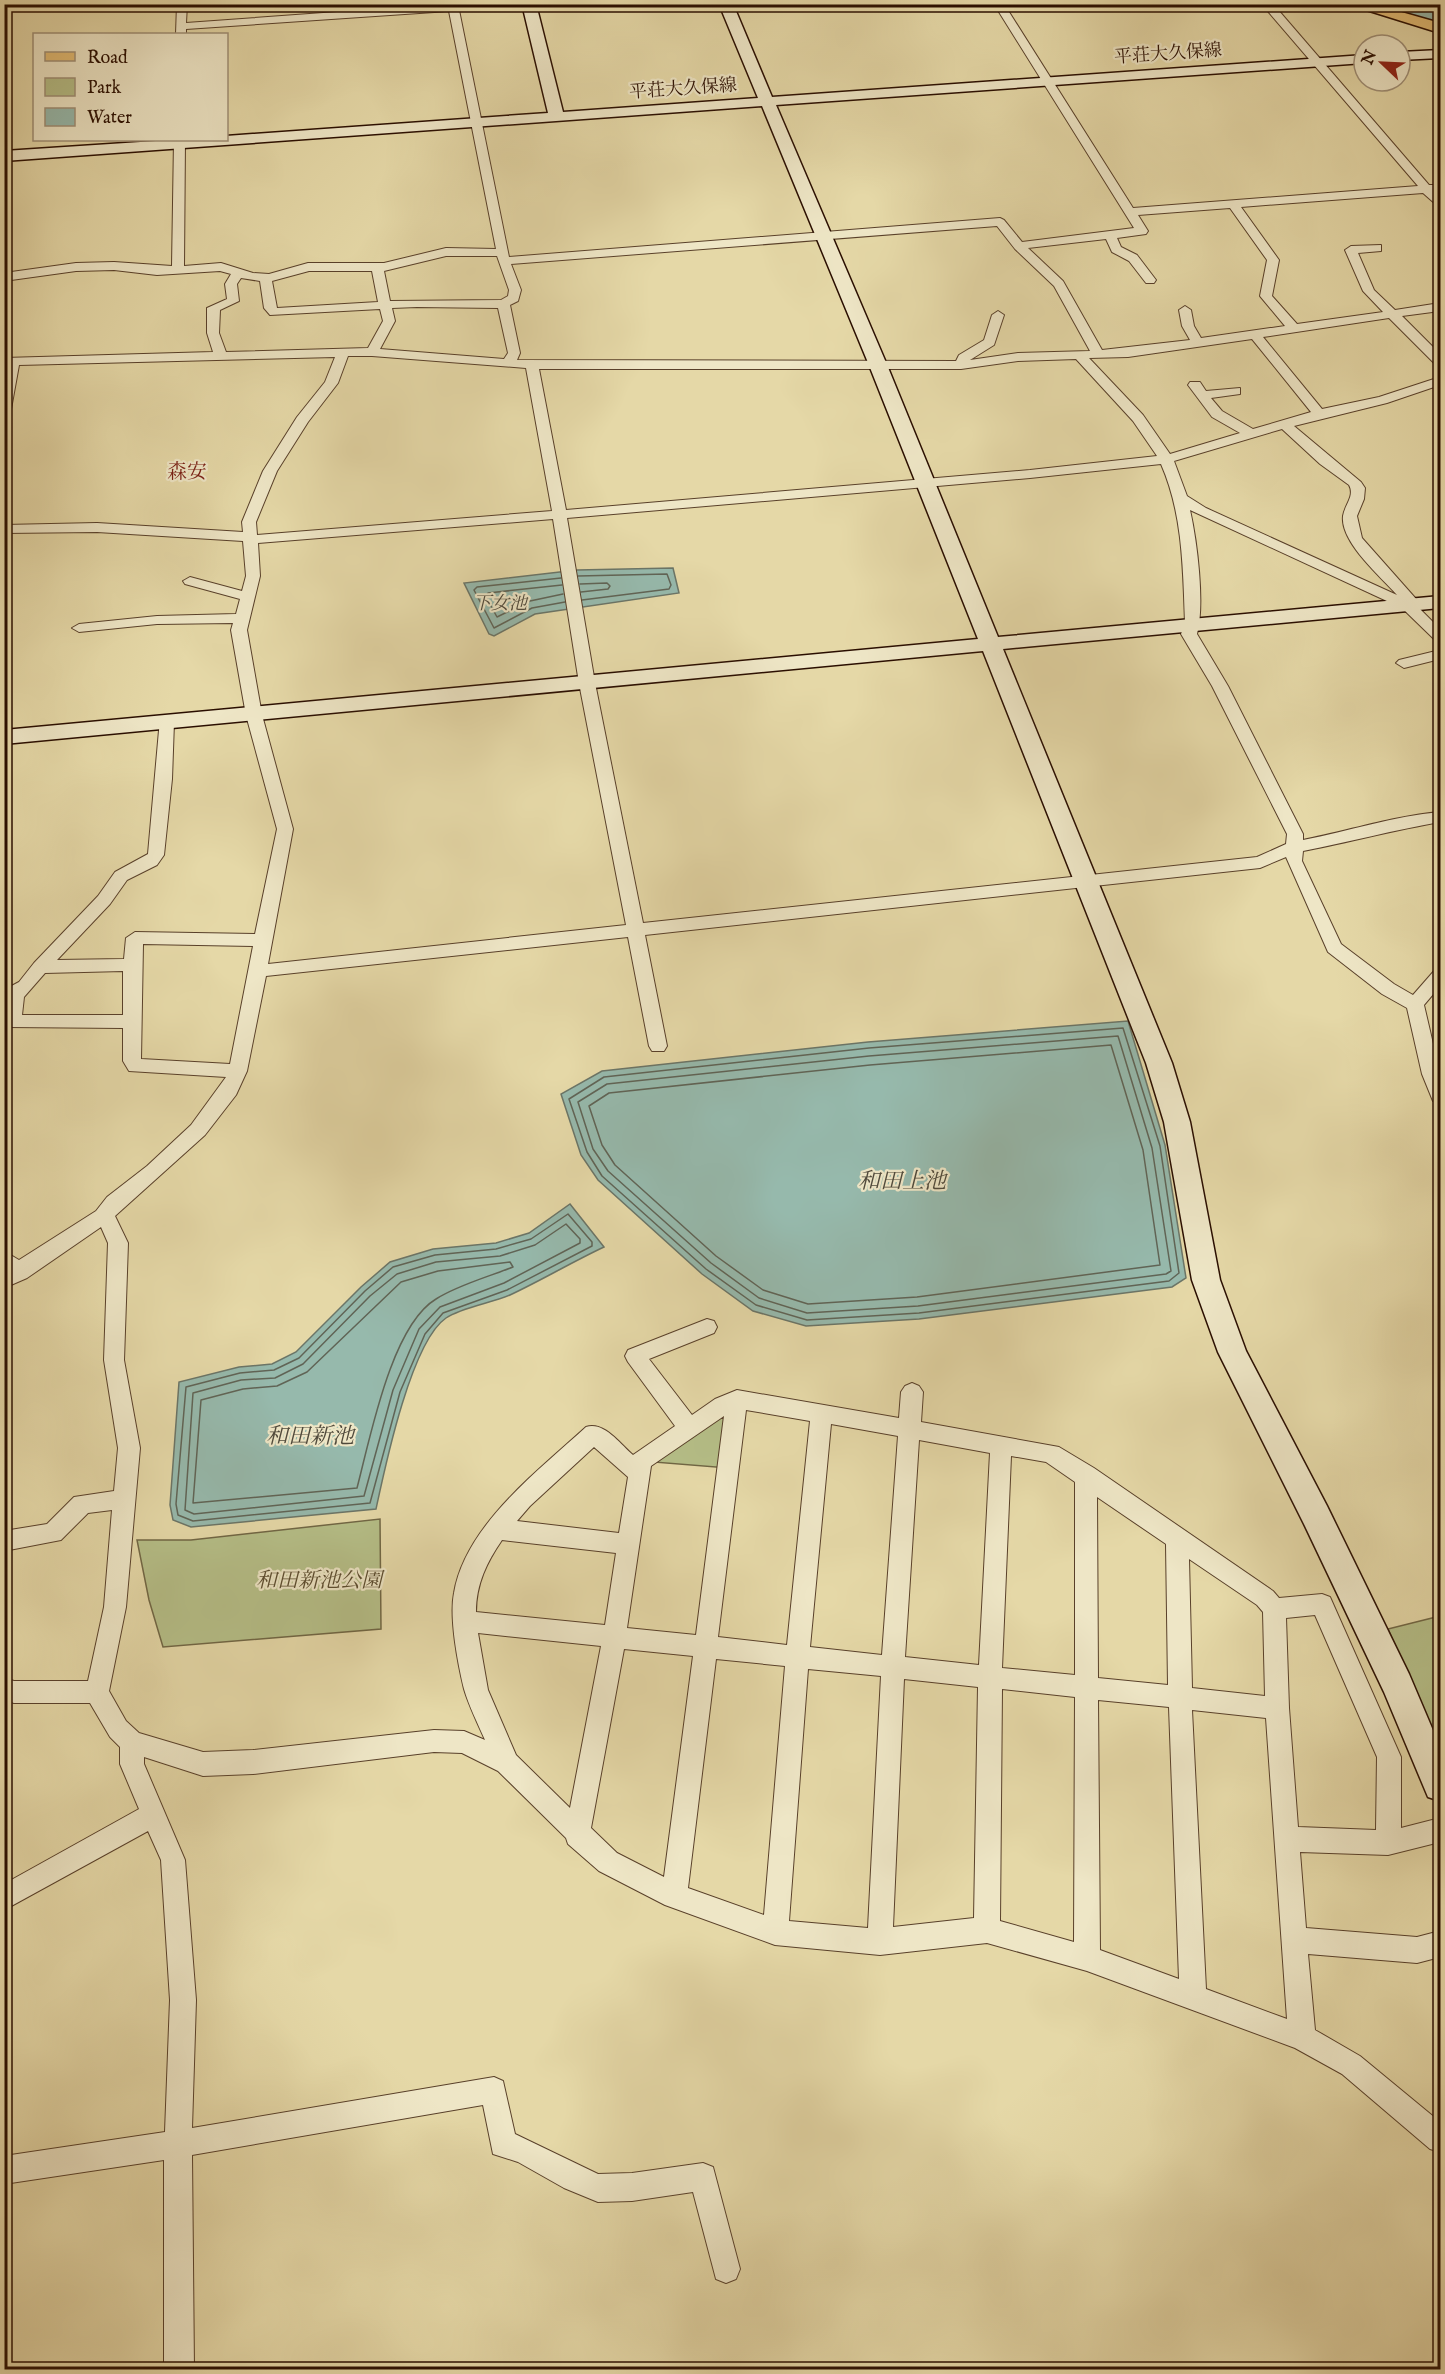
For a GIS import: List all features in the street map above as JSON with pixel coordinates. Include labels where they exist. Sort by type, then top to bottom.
[{"type":"main road","points":[[1354,4],[1440,28]]},
{"type":"street","points":[[182,4],[181,30],[454,6],[504,4]]},
{"type":"street","points":[[529,4],[557,117]]},
{"type":"street","points":[[726,4],[878,365],[1159,1063],[1178,1122],[1192,1218],[1206,1280],[1232,1352],[1316,1516],[1397,1685],[1440,1785]]},
{"type":"street","points":[[999,4],[1142,231],[1019,246]]},
{"type":"street","points":[[1231,4],[1234,8],[1269,6],[1320,62],[1440,205]]},
{"type":"street","points":[[266,278],[270,308],[274,312],[383,304],[463,302],[503,304],[514,298],[515,290],[504,257],[454,6]]},
{"type":"street","points":[[1412,55],[1440,54]]},
{"type":"street","name":"平荘大久保線","points":[[228,139],[1352,60]]},
{"type":"street","points":[[178,270],[179,142]]},
{"type":"street","name":"平荘大久保線","points":[[4,156],[179,142]]},
{"type":"street","points":[[1131,212],[1440,188]]},
{"type":"street","points":[[1233,204],[1274,260],[1266,296],[1294,330]]},
{"type":"street","points":[[4,277],[93,266],[178,270],[221,267],[266,278],[308,267],[378,267],[413,262],[446,252],[504,257],[1000,222],[1019,246],[1059,284],[1098,354]]},
{"type":"street","points":[[1110,235],[1116,249],[1133,258],[1150,280]]},
{"type":"street","points":[[1377,248],[1351,250],[1369,291],[1393,312],[1440,361]]},
{"type":"street","points":[[372,352],[389,321],[377,276],[378,267]]},
{"type":"street","points":[[221,357],[213,333],[215,321],[213,308],[233,301],[231,284],[239,272]]},
{"type":"street","points":[[503,304],[514,353],[509,362]]},
{"type":"street","points":[[4,409],[9,362],[372,352],[532,365],[961,365],[1018,357],[1081,357],[1198,344],[1393,312],[1440,307]]},
{"type":"street","points":[[1185,310],[1188,326],[1198,344]]},
{"type":"street","points":[[961,365],[964,358],[990,342],[998,315]]},
{"type":"street","points":[[1256,336],[1319,414]]},
{"type":"street","points":[[10,1270],[103,1216],[114,1202],[154,1171],[198,1130],[229,1090],[238,1071],[264,940],[268,907],[285,829],[254,715],[239,630],[253,576],[249,522],[270,471],[296,429],[331,383],[342,353]]},
{"type":"street","points":[[1081,357],[1149,433],[1166,459],[1180,498],[1188,542],[1192,623],[1189,634],[1220,686],[1295,834],[1293,861],[1334,948],[1388,989],[1415,1004],[1431,1074],[1440,1096]]},
{"type":"street","points":[[532,365],[577,608],[587,683],[658,1046]]},
{"type":"street","points":[[4,529],[48,525],[102,526],[158,530],[177,535],[250,537],[261,540],[1166,459],[1319,414],[1382,400],[1440,381]]},
{"type":"street","points":[[1235,391],[1198,390],[1217,414],[1250,433]]},
{"type":"street","points":[[1284,424],[1325,461],[1354,482],[1358,488],[1357,499],[1350,516],[1355,539],[1440,637]]},
{"type":"street","points":[[1180,498],[1200,511],[1410,605]]},
{"type":"street","points":[[190,581],[249,597]]},
{"type":"street","points":[[4,737],[254,715],[1192,623],[1440,602]]},
{"type":"street","points":[[79,628],[157,620],[242,618]]},
{"type":"street","points":[[1404,663],[1440,655]]},
{"type":"street","points":[[132,1021],[14,1023],[10,996],[25,989],[40,968],[104,900],[120,876],[151,861],[156,855],[164,778],[166,723]]},
{"type":"street","points":[[258,971],[1260,862],[1294,847],[1360,834],[1390,824],[1440,817]]},
{"type":"street","points":[[238,1071],[136,1066],[132,1061],[132,965],[135,938],[264,940]]},
{"type":"street","points":[[40,968],[132,965]]},
{"type":"street","points":[[1415,1004],[1440,975]]},
{"type":"street","points":[[103,1216],[112,1226],[118,1243],[114,1360],[129,1448],[115,1607],[97,1692],[118,1729],[132,1742],[203,1764],[253,1762],[434,1741],[464,1742],[507,1763],[577,1835],[608,1862],[674,1896],[775,1932],[880,1942],[942,1933],[987,1930],[1087,1958],[1302,2038],[1351,2065],[1440,2139]]},
{"type":"street","points":[[689,1428],[635,1356],[707,1327]]},
{"type":"street","points":[[880,1942],[892,1667],[912,1392]]},
{"type":"street","points":[[674,1896],[737,1399]]},
{"type":"street","points":[[577,1835],[614,1639],[641,1461],[723,1405],[737,1399],[1051,1455],[1086,1475],[1265,1598],[1274,1609],[1276,1708],[1297,1940],[1302,2038]]},
{"type":"street","points":[[775,1932],[797,1657],[821,1414]]},
{"type":"street","points":[[507,1763],[476,1690],[465,1622],[465,1593],[479,1555],[496,1529],[522,1499],[594,1434],[638,1473]]},
{"type":"street","points":[[987,1930],[990,1678],[1001,1446]]},
{"type":"street","points":[[1086,1475],[1087,1958]]},
{"type":"street","points":[[4,1541],[53,1533],[82,1504],[125,1499]]},
{"type":"street","points":[[496,1529],[628,1544]]},
{"type":"street","points":[[1177,1538],[1180,1699],[1192,1997]]},
{"type":"street","points":[[1274,1609],[1322,1604],[1389,1757],[1388,1844]]},
{"type":"street","points":[[465,1622],[1276,1708]]},
{"type":"street","points":[[4,1689],[14,1692],[97,1692]]},
{"type":"street","points":[[132,1742],[132,1764],[173,1860],[182,1988],[178,2144],[179,2370]]},
{"type":"street","points":[[4,1898],[155,1814]]},
{"type":"street","points":[[1288,1839],[1388,1844],[1440,1830]]},
{"type":"street","points":[[1297,1940],[1417,1950],[1440,1944]]},
{"type":"street","points":[[4,2170],[178,2144],[494,2090],[503,2144],[524,2149],[565,2175],[601,2190],[703,2177],[726,2269]]},
{"type":"green space","points":[[723,1405],[728,1468],[641,1461]]},
{"type":"green space","name":"和田新池公園","points":[[380,1519],[381,1629],[163,1647],[149,1600],[137,1540],[191,1540]]},
{"type":"green space","points":[[1440,1616],[1440,1740],[1437,1741],[1388,1629]]},
{"type":"water","points":[[1368,5],[1440,5],[1440,24],[1438,23]]},
{"type":"water","name":"下女池","points":[[673,568],[679,593],[535,614],[494,636],[489,634],[464,583],[577,570]]},
{"type":"water","name":"和田上池","points":[[1128,1021],[1165,1145],[1186,1278],[1172,1287],[919,1319],[806,1326],[753,1311],[702,1274],[598,1180],[581,1155],[561,1094],[602,1071],[868,1042]]},
{"type":"water","name":"和田新池","points":[[570,1204],[604,1247],[510,1295],[453,1314],[433,1331],[411,1378],[401,1407],[376,1509],[191,1527],[173,1520],[170,1505],[179,1382],[239,1367],[272,1364],[296,1352],[361,1287],[390,1262],[433,1249],[496,1243],[529,1233]]},
{"type":"district","name":"森安","points":[[187,471]]}]
